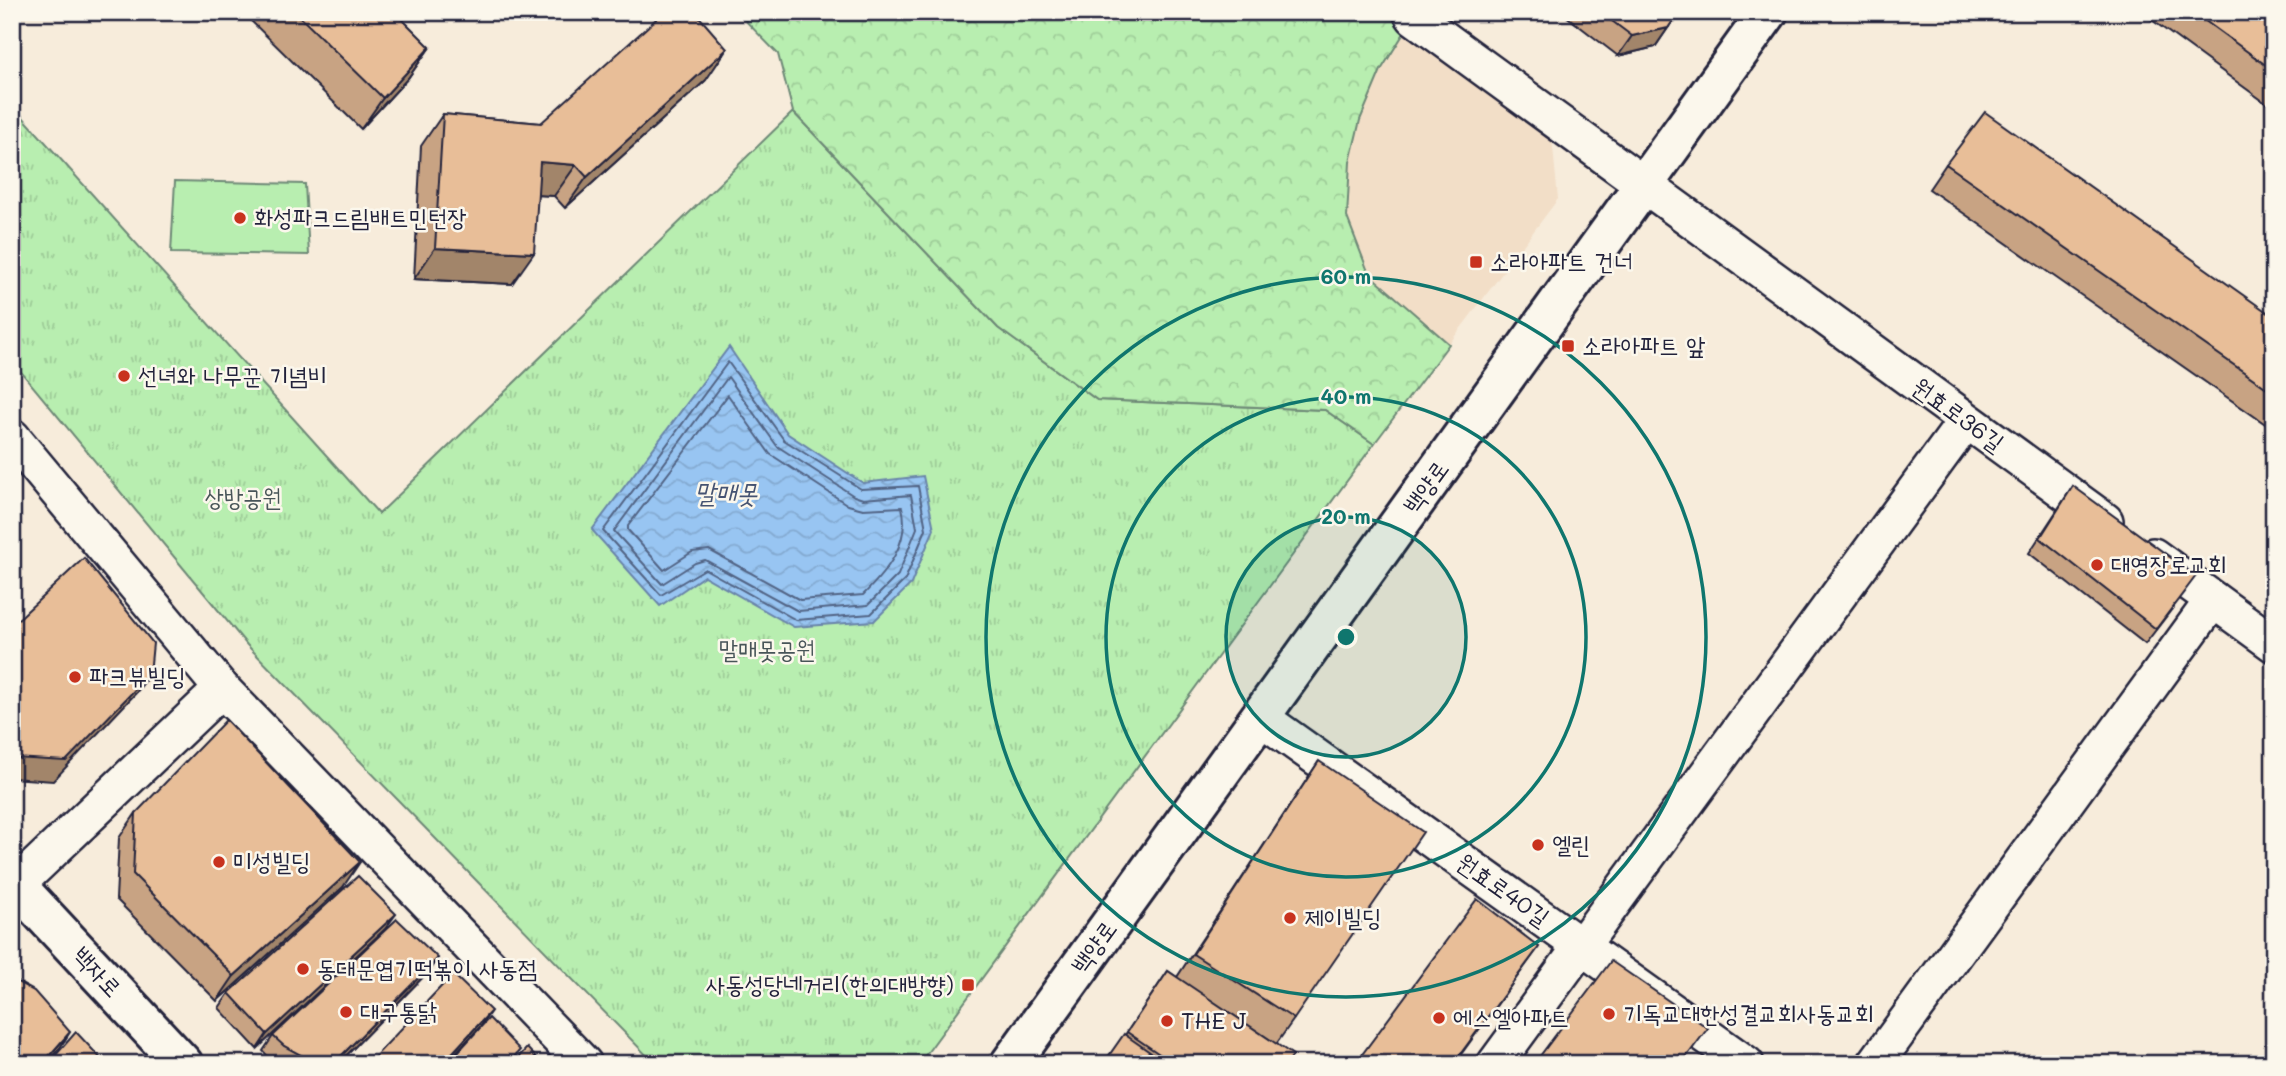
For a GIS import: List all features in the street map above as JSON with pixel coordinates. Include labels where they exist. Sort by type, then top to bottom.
[{"type":"street","name":"백양로","points":[[1010,1064],[1768,12]]},
{"type":"street","name":"원효로36길","points":[[1414,14],[1643,186],[2274,644]]},
{"type":"street","points":[[1495,1064],[1966,421]]},
{"type":"street","points":[[12,437],[222,689],[584,1064]]},
{"type":"street","points":[[1875,1064],[2213,600]]},
{"type":"street","points":[[13,885],[222,689]]},
{"type":"street","name":"원효로40길","points":[[1260,717],[1746,1064]]},
{"type":"street","name":"백자로","points":[[13,885],[183,1064]]},
{"type":"shaded area","points":[[1414,17],[1550,117],[1558,199],[1449,344],[1369,274],[1347,217],[1350,162],[1360,120],[1381,70]]},
{"type":"green space","points":[[737,12],[1411,12],[1414,17],[1381,70],[1360,120],[1350,162],[1347,217],[1369,274],[1449,344],[1374,444],[1325,410],[1097,400],[998,328],[793,112],[778,54]]},
{"type":"green space","name":"말매못공원","points":[[12,105],[379,514],[793,112],[998,328],[1097,400],[1325,410],[1374,444],[919,1064],[655,1064],[247,645],[12,361]]},
{"type":"green space","name":"화성파크드림배트민턴장","points":[[175,181],[305,184],[309,255],[171,253]]},
{"type":"water","name":"말매못","points":[[729,347],[788,434],[863,483],[923,476],[934,529],[911,584],[874,621],[794,627],[704,576],[660,606],[592,530]]},
{"type":"building","points":[[295,12],[395,12],[430,47],[383,98]]},
{"type":"building","points":[[664,12],[695,12],[727,49],[587,177],[576,165],[540,162],[534,253],[435,248],[443,114],[541,123]]},
{"type":"building","points":[[1600,12],[1679,12],[1668,28],[1632,36]]},
{"type":"building","points":[[2193,12],[2274,12],[2274,71]]},
{"type":"building","points":[[1985,112],[2274,317],[2274,393],[1946,164]]},
{"type":"building","name":"대영장로교회","points":[[2073,486],[2196,576],[2156,629],[2040,538]]},
{"type":"building","name":"파크뷰빌딩","points":[[84,558],[153,643],[150,674],[66,761],[15,758],[12,755],[12,625]]},
{"type":"building","name":"미성빌딩","points":[[226,720],[360,862],[234,976],[133,874],[136,813]]},
{"type":"building","name":"제이빌딩","points":[[1319,761],[1423,832],[1294,1019],[1193,954]]},
{"type":"building","name":"동대문엽기떡볶이 사동점","points":[[358,876],[396,914],[267,1034],[229,993]]},
{"type":"building","name":"에스엘아파트","points":[[1477,899],[1539,947],[1453,1064],[1355,1064]]},
{"type":"building","name":"대구통닭","points":[[397,919],[438,958],[333,1064],[317,1064],[284,1046],[273,1036]]},
{"type":"building","name":"기독교대한성결교회사동교회","points":[[1611,961],[1708,1028],[1681,1064],[1534,1064]]},
{"type":"building","points":[[1168,971],[1293,1055],[1287,1064],[1174,1064],[1127,1032]]},
{"type":"building","points":[[453,974],[491,1011],[442,1064],[368,1064]]},
{"type":"building","points":[[12,979],[34,991],[70,1032],[42,1064],[12,1064]]},
{"type":"building","points":[[489,1018],[520,1050],[508,1064],[447,1064]]},
{"type":"building","points":[[76,1032],[106,1064],[48,1064]]},
{"type":"building","points":[[1124,1034],[1167,1064],[1103,1064]]},
{"type":"building","points":[[527,1048],[542,1064],[512,1064]]},
{"type":"place","name":"화성파크드림배트민턴장","points":[[240,218]]},
{"type":"place","name":"소라아파트 건너","points":[[1476,262]]},
{"type":"place","name":"소라아파트 앞","points":[[1568,346]]},
{"type":"place","name":"선녀와 나무꾼 기념비","points":[[124,376]]},
{"type":"place","name":"대영장로교회","points":[[2097,565]]},
{"type":"place","name":"파크뷰빌딩","points":[[75,677]]},
{"type":"place","name":"엘린","points":[[1538,845]]},
{"type":"place","name":"미성빌딩","points":[[219,862]]},
{"type":"place","name":"제이빌딩","points":[[1290,918]]},
{"type":"place","name":"동대문엽기떡볶이 사동점","points":[[303,969]]},
{"type":"place","name":"사동성당네거리(한의대방향)","points":[[968,985]]},
{"type":"place","name":"대구통닭","points":[[346,1012]]},
{"type":"place","name":"기독교대한성결교회사동교회","points":[[1609,1014]]},
{"type":"place","name":"에스엘아파트","points":[[1439,1018]]},
{"type":"place","name":"THE J","points":[[1167,1021]]},
{"type":"park label","name":"상방공원","points":[[243,498]]}]
